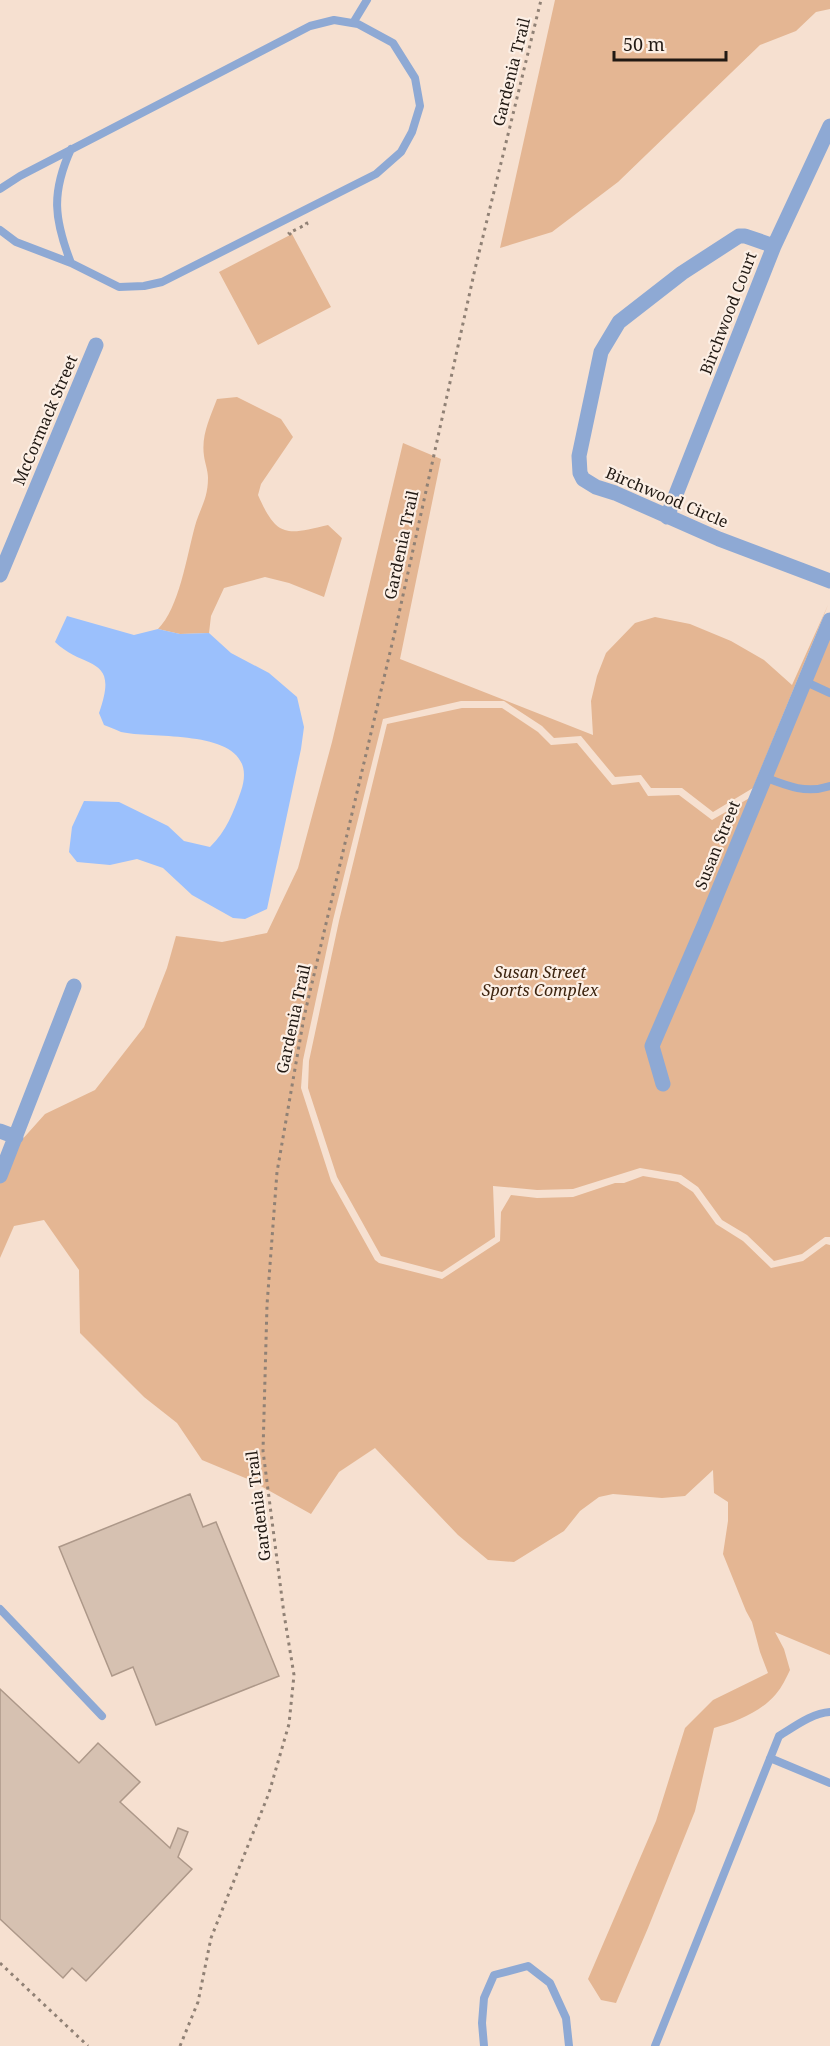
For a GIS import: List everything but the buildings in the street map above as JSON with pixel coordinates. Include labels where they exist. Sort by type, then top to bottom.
[{"type":"street","name":"Birchwood Court","points":[[667,517],[774,246],[830,126]]},
{"type":"street","name":"Birchwood Circle","points":[[774,246],[739,236],[682,273],[619,322],[601,352],[579,456],[580,473],[583,479],[597,487],[615,492],[719,539],[830,581]]},
{"type":"street","name":"McCormack Street","points":[[0,575],[96,345]]},
{"type":"street","name":"Susan Street","points":[[663,1084],[652,1046],[830,620]]},
{"type":"street","points":[[0,1176],[74,986]]},
{"type":"street","points":[[0,1131],[16,1137]]},
{"type":"lane","points":[[353,23],[367,0]]},
{"type":"lane","points":[[0,189],[71,149],[310,26],[334,20],[358,24],[393,43],[415,78],[420,106],[412,132],[400,152],[376,174],[162,282],[144,286],[119,287],[71,263],[16,242],[0,230]]},
{"type":"lane","points":[[71,149],[57,193],[60,234],[71,263]]},
{"type":"lane","points":[[804,681],[830,693]]},
{"type":"lane","points":[[764,777],[794,788],[808,790],[830,786]]},
{"type":"lane","points":[[0,1609],[102,1716]]},
{"type":"lane","points":[[655,2046],[779,1736],[804,1721],[824,1712],[830,1712]]},
{"type":"lane","points":[[770,1758],[830,1783]]},
{"type":"lane","points":[[484,2046],[482,2023],[484,1998],[494,1975],[528,1966],[550,1983],[566,2018],[569,2046]]},
{"type":"path","name":"Gardenia Trail","points":[[180,2046],[198,2002],[211,1938],[269,1793],[289,1724],[294,1675],[263,1451],[267,1305],[277,1172],[304,1017],[396,627],[472,280],[541,0]]},
{"type":"path","points":[[0,1963],[88,2046]]},
{"type":"green space","points":[[555,0],[830,0],[830,9],[816,12],[796,31],[760,45],[618,182],[552,232],[500,248]]},
{"type":"green space","points":[[292,234],[331,307],[258,345],[219,272]]},
{"type":"green space","points":[[237,397],[281,419],[293,437],[261,484],[258,495],[271,519],[284,530],[292,531],[328,525],[342,538],[324,597],[289,583],[265,577],[224,588],[211,616],[209,633],[180,634],[158,629],[172,609],[207,492],[208,475],[203,448],[209,420],[217,399]]},
{"type":"green space","points":[[403,443],[441,459],[400,659],[593,735],[591,701],[597,676],[606,653],[635,623],[655,617],[690,624],[731,641],[764,660],[792,685],[828,605],[753,788],[713,812],[682,788],[651,788],[641,775],[615,777],[581,736],[554,738],[542,726],[504,701],[461,701],[383,719],[333,920],[303,1060],[301,1088],[331,1181],[375,1260],[379,1263],[442,1279],[500,1241],[501,1212],[511,1195],[537,1198],[573,1197],[643,1176],[678,1182],[693,1192],[716,1224],[743,1241],[771,1268],[803,1261],[826,1244],[830,1245],[830,1655],[775,1632],[784,1649],[790,1670],[780,1688],[756,1711],[714,1728],[695,1811],[616,2003],[601,2000],[588,1979],[656,1821],[685,1728],[713,1700],[768,1673],[752,1622],[723,1554],[728,1521],[728,1502],[714,1493],[713,1470],[685,1496],[662,1498],[613,1494],[599,1497],[580,1511],[564,1531],[514,1562],[488,1560],[458,1535],[375,1448],[339,1472],[311,1514],[250,1480],[202,1460],[177,1423],[144,1397],[80,1333],[79,1270],[44,1220],[14,1226],[0,1258],[0,1176],[20,1142],[45,1114],[95,1090],[144,1027],[167,968],[176,936],[222,942],[267,933],[298,868],[332,742]]},
{"type":"green space","name":"Susan Street Sports Complex","points":[[830,619],[830,1237],[825,1237],[802,1254],[774,1261],[747,1235],[722,1220],[698,1187],[681,1175],[640,1168],[573,1189],[537,1190],[493,1186],[495,1237],[442,1272],[381,1256],[337,1177],[308,1088],[309,1061],[339,921],[387,724],[462,708],[502,708],[538,732],[551,745],[577,743],[612,785],[639,782],[648,796],[679,795],[712,820],[758,793]]},
{"type":"water","points":[[67,616],[134,635],[158,629],[180,634],[209,633],[231,653],[269,673],[297,697],[304,727],[301,749],[267,909],[245,919],[233,918],[192,895],[163,868],[137,859],[110,865],[77,862],[69,852],[72,827],[84,801],[119,802],[168,826],[184,841],[210,847],[221,835],[232,814],[241,791],[244,770],[237,755],[222,746],[203,740],[121,732],[104,725],[99,713],[105,681],[102,672],[96,666],[66,651],[55,642]]}]
